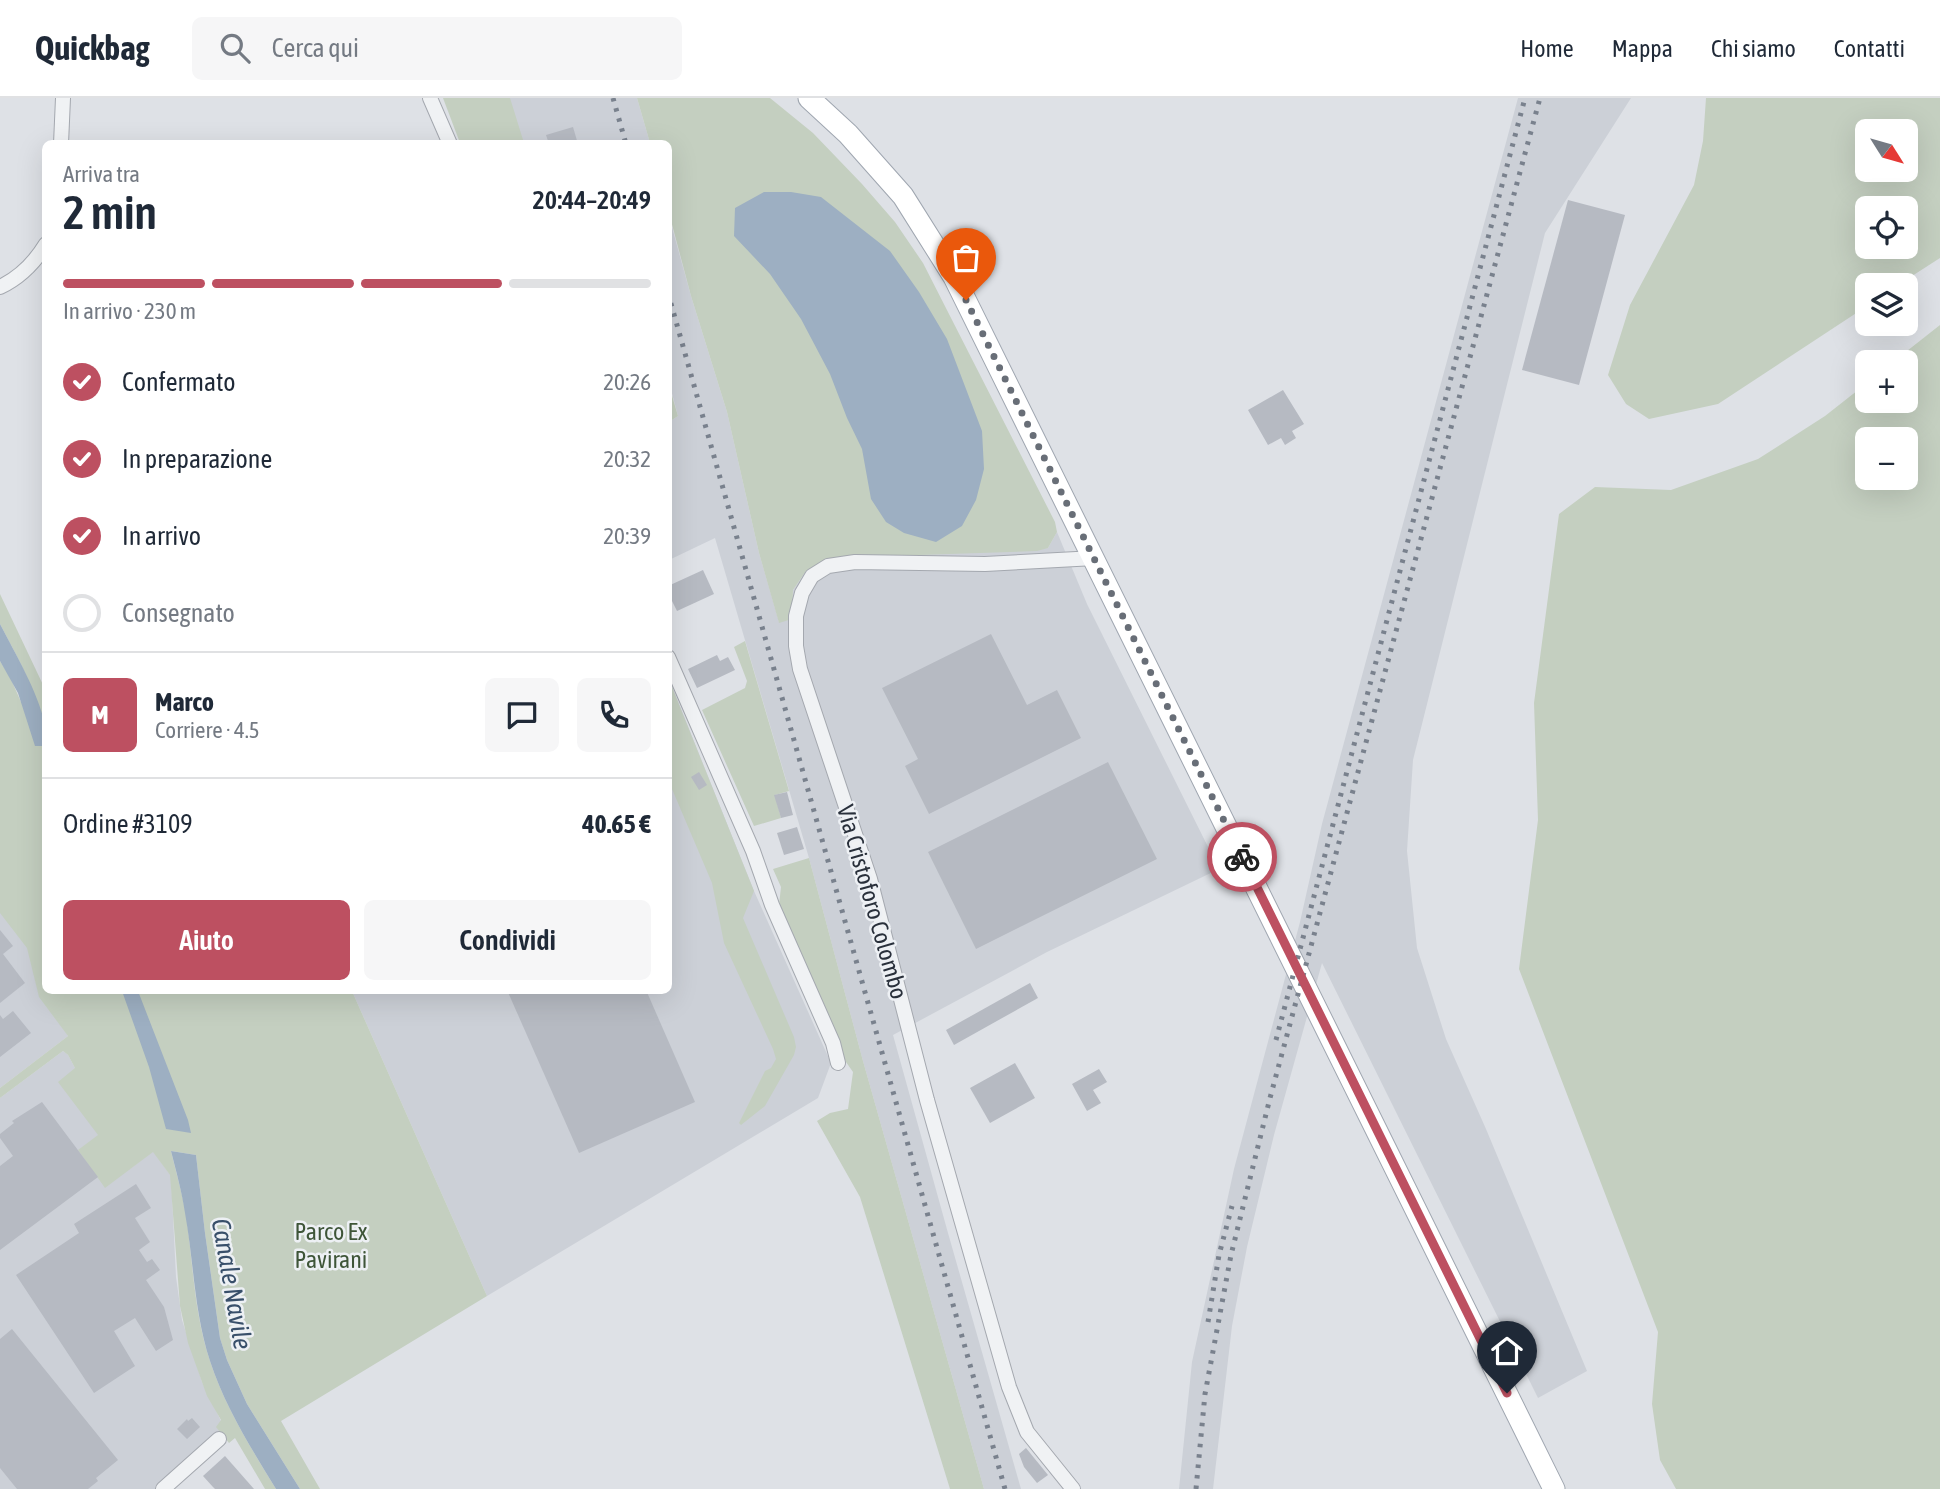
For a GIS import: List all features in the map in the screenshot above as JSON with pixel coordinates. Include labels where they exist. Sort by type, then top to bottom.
[{"type":"main road","points":[[809,98],[848,134],[903,196],[954,277],[1554,1489]]},
{"type":"street","points":[[61,140],[63,98]]},
{"type":"street","points":[[430,98],[448,140]]},
{"type":"street","points":[[0,287],[21,274],[42,249]]},
{"type":"street","name":"Via Cristoforo Colombo","points":[[1073,1489],[1027,1432],[1009,1387],[926,1100],[870,879],[800,669],[796,646],[796,616],[802,593],[812,576],[828,566],[855,562],[985,564],[1095,558]]},
{"type":"street","points":[[672,666],[753,851],[772,905],[832,1043],[838,1063]]},
{"type":"street","points":[[163,1489],[219,1439]]},
{"type":"shaded area","points":[[463,98],[637,98],[649,140],[476,140]]},
{"type":"shaded area","points":[[1518,98],[1631,98],[1545,233],[1413,760],[1407,851],[1417,948],[1446,1039],[1587,1371],[1538,1398],[1322,963],[1274,1135],[1247,1247],[1232,1326],[1213,1489],[1179,1489],[1192,1362],[1234,1169],[1300,922],[1322,824]]},
{"type":"shaded area","points":[[672,227],[727,412],[759,553],[779,622],[792,619],[793,590],[806,571],[828,561],[858,557],[1048,548],[1057,532],[1087,604],[1219,869],[1047,952],[893,1035],[1021,1489],[984,1489],[863,1061],[809,858],[715,538],[672,559],[672,420],[678,416],[672,393]]},
{"type":"shaded area","points":[[672,686],[754,891],[831,1063],[818,1098],[487,1296],[353,994],[672,994]]},
{"type":"shaded area","points":[[0,873],[42,980],[42,994],[48,994],[68,1036],[0,1088]]},
{"type":"shaded area","points":[[63,1051],[68,1055],[130,1169],[153,1151],[171,1176],[176,1277],[182,1320],[202,1382],[221,1421],[223,1435],[163,1489],[0,1489],[0,1098]]},
{"type":"green space","points":[[443,98],[510,98],[523,140],[459,140]]},
{"type":"green space","points":[[637,98],[770,98],[813,133],[895,222],[923,263],[1055,522],[1057,532],[1048,548],[1037,551],[858,557],[828,561],[806,571],[793,590],[792,619],[779,623],[759,553],[727,412],[672,224],[672,140],[649,140]]},
{"type":"green space","points":[[1706,98],[1940,98],[1940,258],[1917,273],[1855,273],[1855,314],[1718,404],[1649,419],[1626,404],[1608,375],[1630,305],[1694,185],[1703,141]]},
{"type":"green space","points":[[1940,325],[1940,1489],[1676,1489],[1660,1460],[1652,1404],[1658,1332],[1519,969],[1538,820],[1534,703],[1559,514],[1595,487],[1671,490],[1758,459],[1825,416],[1855,392],[1855,413],[1918,413],[1918,350],[1908,350]]},
{"type":"green space","points":[[672,396],[678,416],[672,420]]},
{"type":"green space","name":"Parco Ex Pavirani","points":[[0,594],[42,683],[42,994],[353,994],[487,1296],[281,1421],[320,1489],[300,1489],[247,1404],[227,1360],[220,1338],[196,1155],[171,1151],[186,1214],[197,1306],[205,1343],[216,1378],[231,1411],[276,1489],[265,1489],[235,1438],[229,1443],[216,1427],[221,1420],[207,1396],[188,1343],[180,1306],[170,1175],[153,1152],[105,1188],[78,1150],[98,1135],[58,1082],[75,1068],[63,1051],[0,1098],[0,1088],[68,1036],[39,997],[27,948],[0,913],[0,661],[21,702],[35,696],[0,624]]},
{"type":"green space","points":[[745,641],[789,791],[775,795],[781,818],[754,826],[702,710],[745,688],[747,681],[734,647]]},
{"type":"green space","points":[[672,687],[754,891],[743,918],[796,1047],[765,1106],[741,1125],[739,1123],[765,1071],[771,1068],[776,1059],[724,943],[712,883],[672,789]]},
{"type":"green space","points":[[809,858],[863,1061],[984,1489],[950,1489],[860,1197],[817,1121],[830,1113],[848,1109],[853,1072],[846,1062],[779,905],[781,887],[773,869]]},
{"type":"water","points":[[764,192],[791,192],[821,197],[890,251],[947,339],[982,431],[984,469],[976,500],[962,526],[936,542],[904,533],[886,522],[871,499],[862,449],[830,374],[801,319],[770,274],[734,236],[735,208]]},
{"type":"water","points":[[0,624],[37,698],[42,714],[42,746],[35,746],[18,693],[0,661]]},
{"type":"water","points":[[123,994],[139,994],[191,1133],[166,1129],[149,1067]]},
{"type":"water","points":[[171,1151],[196,1155],[220,1338],[227,1360],[247,1404],[300,1489],[276,1489],[239,1427],[216,1378],[197,1306],[184,1205]]},
{"type":"building","points":[[573,127],[577,140],[548,140],[546,135]]},
{"type":"building","points":[[1568,200],[1625,215],[1579,385],[1522,370]]},
{"type":"building","points":[[1283,390],[1304,424],[1292,431],[1296,438],[1285,445],[1281,438],[1268,445],[1248,410]]},
{"type":"building","points":[[703,570],[714,594],[677,611],[672,601],[672,584]]},
{"type":"building","points":[[991,634],[1027,705],[1057,690],[1081,738],[929,814],[905,766],[918,759],[882,688]]},
{"type":"building","points":[[717,655],[720,661],[728,657],[735,670],[697,688],[688,669]]},
{"type":"building","points":[[1108,762],[1157,859],[976,949],[928,852]]},
{"type":"building","points":[[699,772],[707,785],[699,790],[691,777]]},
{"type":"building","points":[[787,792],[793,815],[781,818],[774,795]]},
{"type":"building","points":[[797,827],[804,849],[784,855],[777,833]]},
{"type":"building","points":[[0,930],[13,946],[3,954],[25,983],[0,1003]]},
{"type":"building","points":[[1030,983],[1038,998],[954,1045],[946,1030]]},
{"type":"building","points":[[509,994],[648,994],[695,1102],[579,1153]]},
{"type":"building","points":[[13,1011],[31,1033],[0,1057],[0,1015],[3,1019]]},
{"type":"building","points":[[1015,1063],[1035,1098],[990,1123],[970,1088]]},
{"type":"building","points":[[1099,1069],[1107,1082],[1093,1090],[1101,1103],[1087,1111],[1072,1084]]},
{"type":"building","points":[[42,1102],[98,1177],[0,1250],[0,1166],[13,1156],[0,1134],[14,1123],[12,1121]]},
{"type":"building","points":[[136,1184],[151,1208],[135,1218],[150,1242],[139,1250],[147,1262],[152,1259],[160,1270],[146,1280],[164,1307],[173,1340],[156,1351],[135,1318],[114,1331],[135,1366],[94,1393],[16,1275],[79,1233],[74,1224]]},
{"type":"building","points":[[12,1329],[118,1460],[96,1478],[98,1481],[88,1489],[17,1489],[0,1468],[0,1339]]},
{"type":"building","points":[[192,1418],[200,1427],[187,1439],[177,1429],[187,1419],[188,1421]]},
{"type":"building","points":[[1026,1448],[1048,1475],[1037,1483],[1024,1467],[1019,1454]]},
{"type":"building","points":[[225,1456],[254,1489],[215,1489],[203,1476]]},
{"type":"railway","points":[[613,98],[625,140]]},
{"type":"railway","points":[[1276,1040],[1525,98]]},
{"type":"railway","points":[[1196,1489],[1205,1394],[1231,1255],[1270,1098],[1540,98]]},
{"type":"railway","points":[[672,307],[1005,1489]]},
{"type":"railway","points":[[1208,1322],[1219,1255],[1232,1206]]},
{"type":"way so far","points":[[966,300],[1242,857]]},
{"type":"route","points":[[1242,857],[1507,1393]]},
{"type":"water label","name":"Canale Navile","points":[[232,1284]]}]
